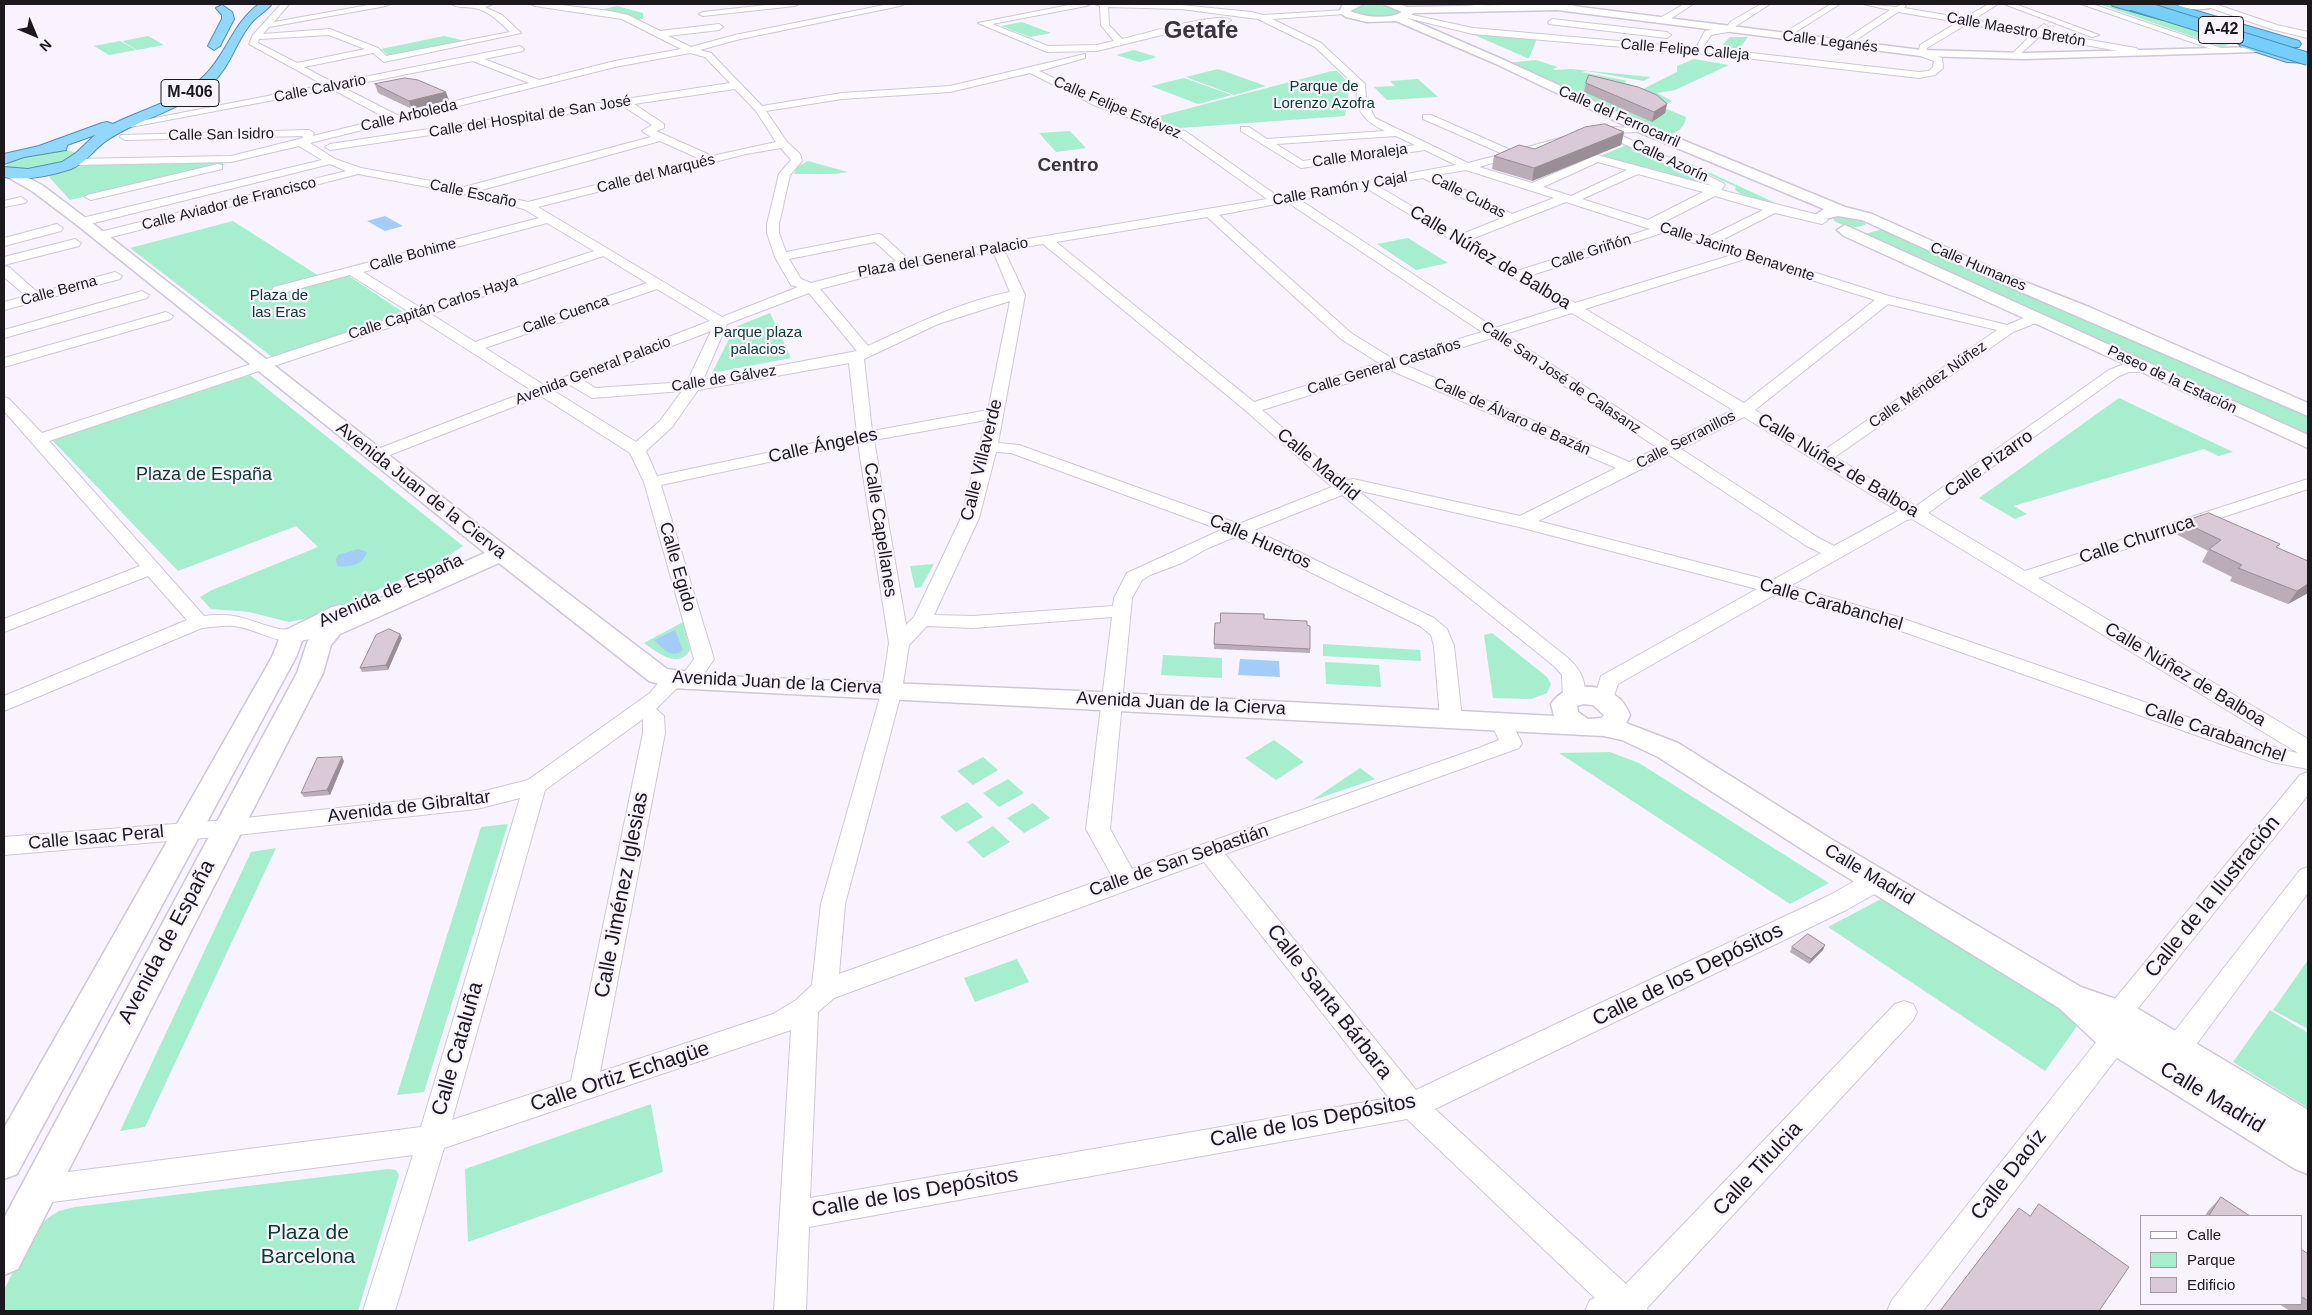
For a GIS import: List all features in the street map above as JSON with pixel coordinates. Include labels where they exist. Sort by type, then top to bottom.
[{"type":"highway","name":"M-406","points":[[219,6],[242,8],[268,4]]},
{"type":"highway","name":"M-406","points":[[6,170],[56,168],[82,156],[99,139],[187,95],[208,80],[221,63],[238,30],[249,16],[268,4]]},
{"type":"highway","name":"A-42","points":[[2132,4],[2308,59]]},
{"type":"highway","name":"A-42","points":[[2148,4],[2308,53]]},
{"type":"highway","points":[[2162,4],[2295,44]]},
{"type":"highway","name":"M-406","points":[[208,57],[228,19],[228,14],[219,6]]},
{"type":"highway","points":[[2119,9],[2250,47]]},
{"type":"highway","name":"Calle Leganés","points":[[2250,47],[2263,41],[2308,47]]},
{"type":"highway","name":"Calle Leganés","points":[[2250,47],[2287,58],[2308,59]]},
{"type":"highway","name":"Calle Leganés","points":[[2250,47],[2308,47]]},
{"type":"highway","name":"Calle Leganés","points":[[2268,53],[2308,53]]},
{"type":"highway","points":[[2287,58],[2308,65]]},
{"type":"highway","name":"M-406","points":[[6,170],[44,148],[98,129],[158,102],[191,81],[199,70]]},
{"type":"highway","name":"M-406","points":[[44,148],[70,147],[82,156]]},
{"type":"street","points":[[254,40],[282,5],[285,4]]},
{"type":"street","points":[[265,26],[386,4]]},
{"type":"street","points":[[456,4],[477,6],[489,4]]},
{"type":"street","points":[[535,4],[551,4],[593,10],[612,7],[629,19],[690,50],[708,56],[739,85],[760,109],[784,144],[796,156],[797,162],[785,174],[773,224],[773,233],[781,256],[796,282],[811,287],[860,354]]},
{"type":"street","points":[[731,12],[736,10],[737,4]]},
{"type":"street","points":[[862,4],[875,9]]},
{"type":"street","name":"Calle Arboleda","points":[[333,134],[396,120],[615,64],[690,50],[731,39],[900,4]]},
{"type":"street","points":[[1086,4],[982,23],[1047,49],[1097,48],[1202,22],[1350,6]]},
{"type":"street","points":[[1120,42],[1105,25],[1102,4],[1181,7],[1251,14],[1261,17]]},
{"type":"street","points":[[1181,7],[1201,4]]},
{"type":"street","points":[[1388,4],[1399,16]]},
{"type":"street","points":[[1471,4],[1488,8]]},
{"type":"street","points":[[1542,4],[1557,7],[1575,4]]},
{"type":"street","points":[[1663,20],[1689,4]]},
{"type":"street","points":[[1704,51],[1699,46],[1699,38],[1713,30],[1728,29],[1732,24],[1766,4]]},
{"type":"street","name":"Calle Maestro Bretón","points":[[1867,4],[2136,51]]},
{"type":"street","points":[[1837,44],[1847,42],[1895,9],[1906,4]]},
{"type":"street","points":[[1939,60],[1921,53],[1923,47],[1962,21],[1994,4]]},
{"type":"street","points":[[2008,4],[2136,51],[2151,53]]},
{"type":"street","points":[[2085,4],[2119,9],[2226,51]]},
{"type":"street","points":[[2181,4],[2212,4],[2274,28],[2308,35]]},
{"type":"street","points":[[1812,5],[1832,6]]},
{"type":"street","points":[[384,59],[517,33],[499,17],[477,6]]},
{"type":"street","points":[[708,56],[715,46],[731,39],[720,24],[703,14],[802,6],[831,18]]},
{"type":"street","name":"Calle Leganés","points":[[1350,6],[1360,18],[1488,8],[1557,7],[1837,44],[1921,53],[2015,56],[2226,51],[2250,47]]},
{"type":"street","points":[[1783,36],[1832,6]]},
{"type":"street","points":[[1549,38],[1557,7]]},
{"type":"street","points":[[2093,16],[2119,9]]},
{"type":"street","points":[[660,34],[720,24],[730,18],[731,12]]},
{"type":"street","name":"Calle Felipe Calleja","points":[[1399,16],[1473,31],[1704,51],[1914,75],[1935,72],[1938,68],[1939,60]]},
{"type":"street","name":"Calle del Ferrocarril","points":[[1399,16],[1632,130],[1822,218]]},
{"type":"street","name":"Calle del Ferrocarril","points":[[1399,16],[1642,128],[1843,212]]},
{"type":"street","name":"Calle Jacinto Benavente","points":[[1261,17],[1318,45],[1362,86],[1362,99],[1371,120],[1468,167],[1884,298],[2008,328]]},
{"type":"street","points":[[2015,56],[2051,19],[2074,17]]},
{"type":"street","points":[[2245,18],[2250,24],[2270,36]]},
{"type":"street","points":[[1552,22],[1676,35]]},
{"type":"street","points":[[254,40],[330,32],[376,50],[384,59],[382,61],[401,70],[401,73]]},
{"type":"street","name":"Calle Calvario","points":[[119,128],[520,49],[489,39]]},
{"type":"street","points":[[254,40],[333,87],[396,120]]},
{"type":"street","points":[[760,109],[842,96],[950,89],[999,79],[1095,52],[1097,48]]},
{"type":"street","points":[[297,66],[376,50]]},
{"type":"street","name":"Calle Leganés","points":[[1939,60],[1956,57],[2268,53]]},
{"type":"street","points":[[474,58],[540,84]]},
{"type":"street","name":"Calle Felipe Estévez","points":[[1030,70],[1100,104],[1180,133],[1283,200]]},
{"type":"street","name":"Calle del Hospital de San José","points":[[90,197],[230,161],[262,157],[307,142],[624,102],[739,85]]},
{"type":"street","points":[[624,102],[660,126],[647,131],[658,138],[711,160]]},
{"type":"street","points":[[1427,117],[1512,154]]},
{"type":"street","name":"Calle San Isidro","points":[[119,128],[125,130],[123,136],[130,137],[307,142],[333,134]]},
{"type":"street","name":"Calle Moraleja","points":[[1245,129],[1301,165],[1426,147]]},
{"type":"street","name":"Calle Ramón y Cajal","points":[[1046,240],[1468,167],[1586,132],[1606,129],[1632,130]]},
{"type":"street","name":"Calle Azorín","points":[[1606,129],[1605,132],[1612,136],[1719,185],[1715,191],[1650,224]]},
{"type":"street","points":[[1264,142],[1398,133]]},
{"type":"street","points":[[465,191],[658,138]]},
{"type":"street","points":[[82,156],[125,159],[230,161],[307,142]]},
{"type":"street","name":"Calle Escaño","points":[[307,142],[331,161],[358,171],[465,191],[528,206],[721,322]]},
{"type":"street","name":"Calle del Marqués","points":[[528,206],[711,160],[784,144]]},
{"type":"street","name":"Calle Humanes","points":[[1531,188],[1597,158],[1773,209],[1822,218],[2036,318]]},
{"type":"street","points":[[82,222],[331,161]]},
{"type":"street","points":[[37,188],[37,179],[56,168]]},
{"type":"street","name":"Avenida Juan de la Cierva","points":[[6,170],[37,188],[82,222],[645,667],[680,681],[1501,721],[1534,722],[1572,711],[1590,729],[1609,714]]},
{"type":"street","points":[[1460,239],[1568,199],[1637,170]]},
{"type":"street","name":"Calle Aviador de Francisco","points":[[100,236],[358,171]]},
{"type":"street","name":"Calle Cubas","points":[[1424,174],[1512,219]]},
{"type":"street","name":"Calle Núñez de Balboa","points":[[1367,184],[1744,411],[2024,576],[2308,749]]},
{"type":"street","points":[[4,204],[21,200]]},
{"type":"street","name":"Calle San José de Calasanz","points":[[1283,200],[1494,333],[1811,541],[1835,553]]},
{"type":"street","points":[[1709,242],[1773,209]]},
{"type":"street","name":"Calle Humanes","points":[[1822,218],[1825,213],[1843,212],[1867,217],[1874,222],[2004,279],[2083,311]]},
{"type":"street","name":"Calle de Álvaro de Bazán","points":[[1210,213],[1346,336],[1392,365],[1629,468]]},
{"type":"street","name":"Calle Bohime","points":[[279,290],[547,219]]},
{"type":"street","name":"Calle Humanes","points":[[1845,230],[1870,229],[1875,226],[1874,222]]},
{"type":"street","points":[[4,242],[57,228]]},
{"type":"street","name":"Calle Griñón","points":[[1518,276],[1664,228]]},
{"type":"street","points":[[781,256],[878,238],[904,262]]},
{"type":"street","name":"Plaza del General Palacio","points":[[811,287],[904,262],[1046,240]]},
{"type":"street","name":"Calle Madrid","points":[[1046,240],[1344,487],[1561,662],[1572,673],[1572,711]]},
{"type":"street","points":[[4,261],[75,243]]},
{"type":"street","points":[[997,247],[1018,295]]},
{"type":"street","name":"Calle Capitán Carlos Haya","points":[[39,439],[604,252]]},
{"type":"street","name":"Calle General Castaños","points":[[1251,408],[1747,254]]},
{"type":"street","points":[[4,270],[35,298]]},
{"type":"street","points":[[353,271],[637,450],[667,423],[693,386],[715,342],[721,322]]},
{"type":"street","name":"Calle Berna","points":[[4,306],[115,276]]},
{"type":"street","name":"Calle Cuenca","points":[[474,347],[658,284]]},
{"type":"street","name":"Avenida General Palacio","points":[[376,455],[811,287]]},
{"type":"street","points":[[4,334],[142,295]]},
{"type":"street","name":"Calle de Gálvez","points":[[570,379],[592,392],[693,386],[860,354],[933,321],[997,299],[1018,295]]},
{"type":"street","name":"Calle Villaverde","points":[[899,644],[922,620],[970,518],[989,447],[1018,295]]},
{"type":"street","name":"Calle Serranillos","points":[[1522,522],[1744,411],[1884,298]]},
{"type":"street","name":"Paseo de la Estación","points":[[2083,311],[2308,410]]},
{"type":"street","points":[[4,363],[166,316]]},
{"type":"street","name":"Paseo de la Estación","points":[[2036,318],[2308,442]]},
{"type":"street","name":"Calle Méndez Núñez","points":[[1823,458],[2008,328],[2036,318]]},
{"type":"street","name":"Calle Capellanes","points":[[860,354],[865,437],[899,644]]},
{"type":"street","name":"Calle Pizarro","points":[[1609,714],[1608,681],[1902,516],[1916,513],[2034,432],[2114,373],[2127,367],[2147,368]]},
{"type":"street","points":[[4,402],[39,439],[199,622]]},
{"type":"street","name":"Calle Ángeles","points":[[652,482],[865,437],[994,414]]},
{"type":"street","name":"Calle Huertos","points":[[989,447],[1013,448],[1239,530],[1427,622],[1440,633],[1444,646],[1451,718]]},
{"type":"street","name":"Calle Egido","points":[[637,450],[652,482],[704,659],[680,681]]},
{"type":"street","name":"Calle Carabanchel","points":[[1344,487],[1353,484],[1522,522],[1776,588],[1891,621],[2280,756],[2308,762]]},
{"type":"street","name":"Calle Churruca","points":[[2024,576],[2308,484]]},
{"type":"street","points":[[1126,880],[1098,829],[1119,650],[1121,611],[1123,598],[1134,577],[1143,571],[1176,559],[1200,544],[1344,487]]},
{"type":"street","points":[[2203,518],[2228,530]]},
{"type":"street","name":"Avenida de España","points":[[290,637],[331,629],[496,550]]},
{"type":"street","name":"Avenida de España","points":[[4,1162],[284,657],[290,637],[319,621],[496,550]]},
{"type":"street","points":[[4,626],[151,568]]},
{"type":"street","points":[[922,620],[973,622],[1121,611]]},
{"type":"street","points":[[4,704],[199,622],[228,620],[242,622],[259,630],[290,637]]},
{"type":"street","name":"Avenida de España","points":[[4,1256],[310,673],[319,643],[331,629]]},
{"type":"street","points":[[825,990],[833,904],[892,690],[899,644]]},
{"type":"street","name":"Avenida de Gibraltar","points":[[189,830],[227,828],[477,801],[535,786],[680,681]]},
{"type":"street","name":"Calle Jiménez Iglesias","points":[[583,1088],[654,733],[653,716],[641,709]]},
{"type":"street","name":"Calle Madrid","points":[[1609,714],[1630,733],[1668,750],[2116,1026],[2308,1157]]},
{"type":"street","name":"Calle de San Sebastián","points":[[825,990],[1126,880],[1511,743],[1501,721]]},
{"type":"street","name":"Calle de la Ilustración","points":[[2116,1026],[2308,780]]},
{"type":"street","name":"Calle Cataluña","points":[[379,1311],[432,1139],[535,786]]},
{"type":"street","name":"Calle Isaac Peral","points":[[4,846],[189,830]]},
{"type":"street","name":"Calle Santa Bárbara","points":[[1209,851],[1412,1106],[1620,1309]]},
{"type":"street","points":[[2177,1049],[2308,876]]},
{"type":"street","name":"Calle de los Depósitos","points":[[795,1215],[1412,1106],[1792,925],[1878,881]]},
{"type":"street","name":"Calle Ortiz Echagüe","points":[[432,1139],[782,1022],[805,1008],[825,990]]},
{"type":"street","points":[[790,1311],[805,1008]]},
{"type":"street","name":"Calle Titulcia","points":[[1620,1309],[1644,1289],[1710,1220],[1904,1012]]},
{"type":"street","name":"Calle Madrid","points":[[2116,1026],[2177,1049],[2308,1129]]},
{"type":"street","name":"Calle Daoíz","points":[[1902,1311],[2116,1026]]},
{"type":"street","points":[[37,1190],[432,1139]]},
{"type":"green space","points":[[2099,4],[2147,12],[2231,40],[2232,43],[2222,47]]},
{"type":"green space","points":[[617,6],[643,13],[643,19],[635,20],[599,10]]},
{"type":"green space","points":[[1360,6],[1391,6],[1402,12],[1391,16],[1370,17],[1352,11]]},
{"type":"green space","points":[[1022,22],[1051,33],[1030,37],[1001,26]]},
{"type":"green space","points":[[1470,33],[1537,39],[1529,58],[1527,58]]},
{"type":"green space","points":[[148,36],[164,45],[137,50],[122,41]]},
{"type":"green space","points":[[444,36],[470,42],[390,57],[381,49]]},
{"type":"green space","points":[[1730,37],[1748,37],[1738,50],[1722,45]]},
{"type":"green space","points":[[120,41],[136,50],[109,55],[94,46]]},
{"type":"green space","points":[[1134,50],[1157,57],[1139,62],[1116,55]]},
{"type":"green space","points":[[1694,59],[1729,65],[1675,90],[1657,93],[1672,101],[1662,107],[1686,117],[1680,129],[1669,135],[1507,63],[1536,60],[1558,67],[1553,69],[1555,70],[1571,69],[1650,77],[1644,81],[1587,71],[1581,72],[1627,81],[1624,83],[1643,89],[1677,72],[1677,66]]},
{"type":"green space","points":[[1218,69],[1266,86],[1234,95],[1186,77]]},
{"type":"green space","name":"Parque de Lorenzo Azofra","points":[[1337,71],[1350,84],[1345,116],[1180,128],[1152,118]]},
{"type":"green space","points":[[1184,78],[1232,95],[1198,104],[1151,86]]},
{"type":"green space","points":[[1418,79],[1438,97],[1387,100],[1374,87],[1395,86],[1390,81]]},
{"type":"green space","points":[[1070,131],[1086,148],[1056,152],[1039,133]]},
{"type":"green space","points":[[1629,144],[1714,183],[1705,186],[1600,156]]},
{"type":"green space","points":[[63,149],[78,153],[65,162],[53,166],[18,169],[6,166],[13,159]]},
{"type":"green space","points":[[1672,155],[1784,207],[1741,194],[1735,190],[1736,187],[1669,156]]},
{"type":"green space","points":[[219,159],[225,165],[70,200],[49,177],[82,166],[106,163]]},
{"type":"green space","points":[[808,161],[848,172],[794,174],[797,167]]},
{"type":"green space","points":[[1855,216],[1866,224],[1858,227],[1846,226],[1834,221],[1833,217]]},
{"type":"green space","name":"Plaza de las Eras","points":[[233,221],[322,278],[349,276],[404,313],[272,357],[130,248]]},
{"type":"green space","points":[[1883,229],[2308,417],[2308,434],[1865,234]]},
{"type":"green space","points":[[1408,238],[1448,263],[1416,270],[1377,244]]},
{"type":"green space","name":"Parque plaza palacios","points":[[770,313],[791,358],[712,373],[735,327]]},
{"type":"green space","name":"Plaza de España","points":[[250,375],[463,546],[438,563],[319,616],[289,622],[249,612],[211,609],[200,597],[212,590],[318,547],[296,526],[178,571],[52,440]]},
{"type":"green space","points":[[2119,398],[2233,452],[2218,456],[2204,449],[2014,506],[2027,514],[2015,519],[1979,498]]},
{"type":"green space","points":[[934,564],[921,587],[915,588],[910,566]]},
{"type":"green space","points":[[683,622],[690,650],[680,659],[667,657],[644,643]]},
{"type":"green space","points":[[1492,633],[1547,677],[1551,684],[1547,693],[1531,699],[1493,698],[1484,635]]},
{"type":"green space","points":[[1323,644],[1420,650],[1421,661],[1323,656]]},
{"type":"green space","points":[[1163,655],[1222,658],[1222,678],[1161,675]]},
{"type":"green space","points":[[1325,662],[1379,665],[1381,687],[1326,684]]},
{"type":"green space","points":[[1274,740],[1304,762],[1276,780],[1245,758]]},
{"type":"green space","points":[[1610,752],[1639,763],[1829,883],[1790,904],[1559,753]]},
{"type":"green space","points":[[983,757],[998,770],[973,785],[957,771]]},
{"type":"green space","points":[[1360,768],[1375,779],[1311,801]]},
{"type":"green space","points":[[1008,779],[1024,793],[999,807],[983,793]]},
{"type":"green space","points":[[967,802],[983,817],[956,832],[940,817]]},
{"type":"green space","points":[[1033,803],[1050,818],[1024,833],[1007,818]]},
{"type":"green space","points":[[508,824],[424,1092],[397,1095],[481,827]]},
{"type":"green space","points":[[993,826],[1010,842],[983,858],[967,842]]},
{"type":"green space","points":[[276,848],[145,1127],[120,1131],[251,852]]},
{"type":"green space","points":[[1885,897],[2082,1019],[2045,1071],[1828,927]]},
{"type":"green space","points":[[1017,959],[1029,982],[975,1002],[964,978]]},
{"type":"green space","points":[[2308,960],[2308,1029],[2273,1010]]},
{"type":"green space","points":[[2270,1010],[2308,1033],[2308,1108],[2233,1062]]},
{"type":"green space","points":[[651,1104],[663,1172],[468,1242],[465,1169]]},
{"type":"green space","name":"Plaza de Barcelona","points":[[388,1169],[396,1170],[399,1175],[358,1311],[4,1311],[4,1290],[32,1233],[48,1218],[59,1211],[75,1207]]},
{"type":"water","points":[[385,216],[403,226],[385,231],[367,221]]},
{"type":"water","points":[[358,549],[367,552],[359,563],[351,566],[337,566],[336,559],[338,555]]},
{"type":"water","points":[[675,630],[683,650],[675,654],[667,652],[654,640]]},
{"type":"water","points":[[1240,659],[1279,661],[1280,677],[1238,675]]},
{"type":"building","points":[[1589,75],[1638,87],[1657,95],[1667,104],[1654,112],[1586,83]]},
{"type":"building","points":[[405,78],[418,80],[446,92],[409,101],[375,84]]},
{"type":"building","points":[[1605,124],[1624,132],[1534,168],[1494,156],[1519,145],[1535,149],[1585,127]]},
{"type":"building","points":[[2209,513],[2280,544],[2276,547],[2308,561],[2308,584],[2297,591],[2238,568],[2242,565],[2209,549],[2221,540],[2183,522]]},
{"type":"building","points":[[1221,613],[1264,614],[1264,619],[1307,621],[1307,625],[1310,626],[1310,649],[1214,644],[1215,623],[1220,623]]},
{"type":"building","points":[[389,629],[400,634],[386,665],[360,668],[376,635]]},
{"type":"building","points":[[342,757],[327,790],[301,793],[317,758]]},
{"type":"building","points":[[1808,934],[1825,945],[1811,959],[1792,947]]},
{"type":"building","points":[[2221,1197],[2248,1215],[2210,1215]]},
{"type":"building","points":[[2039,1204],[2129,1267],[2099,1311],[1940,1311],[2019,1208],[2030,1216]]},
{"type":"building","points":[[2302,1250],[2308,1254],[2308,1301],[2302,1297]]},
{"type":"district","name":"Getafe","points":[[1201,31]]},
{"type":"district","name":"Centro","points":[[1068,166]]}]
